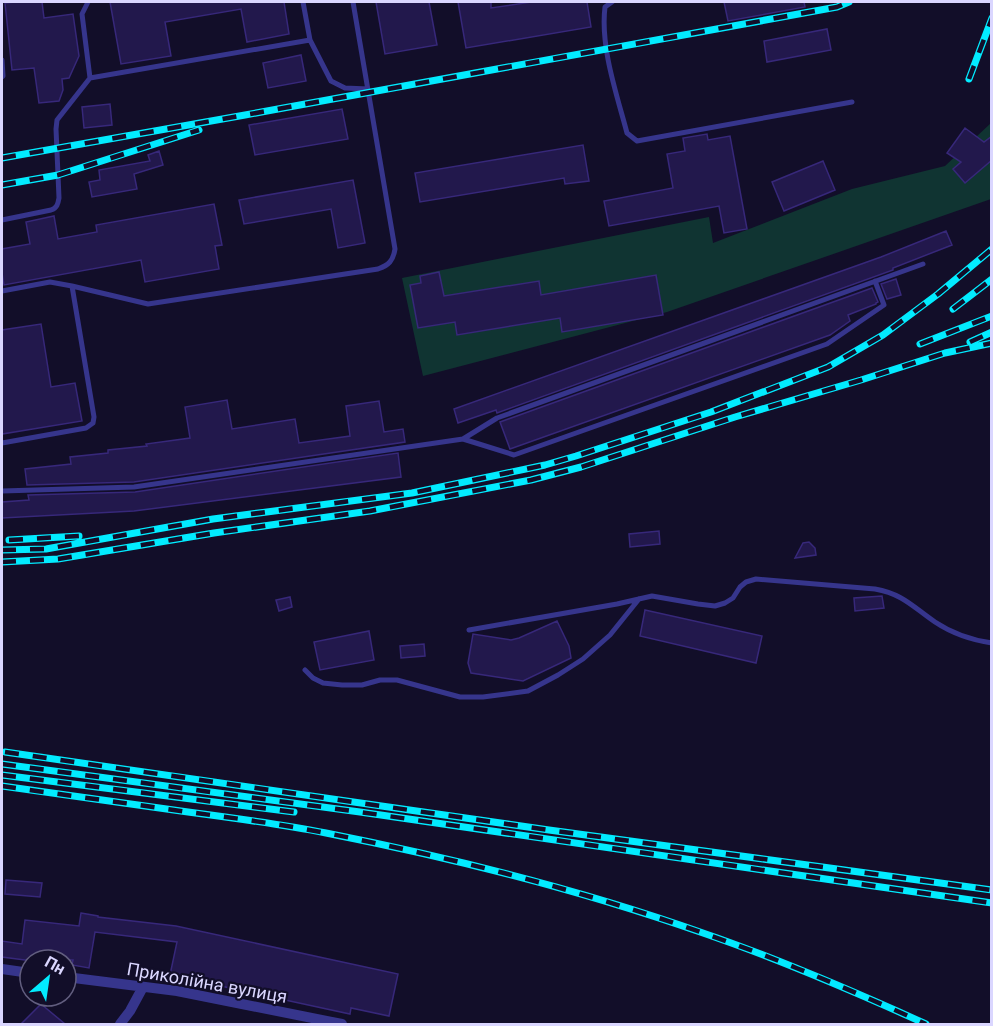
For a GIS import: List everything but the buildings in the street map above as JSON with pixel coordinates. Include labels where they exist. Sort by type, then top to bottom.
[{"type":"street","points":[[2,969],[18,971]]},
{"type":"street","name":"Приколійна вулиця","points":[[78,979],[177,991],[342,1024]]},
{"type":"street","points":[[120,1024],[143,987]]},
{"type":"lane","points":[[88,2],[82,14],[90,78]]},
{"type":"lane","points":[[303,2],[310,40],[331,81],[345,88],[368,89]]},
{"type":"lane","points":[[2,291],[50,282],[148,304],[387,266],[394,259],[395,249],[353,2]]},
{"type":"lane","points":[[612,2],[605,7],[603,19],[606,49],[627,133],[637,141],[852,102]]},
{"type":"lane","points":[[2,220],[56,208],[59,198],[57,120],[90,78],[310,40]]},
{"type":"lane","points":[[2,60],[2,76]]},
{"type":"lane","points":[[463,440],[497,418],[923,264]]},
{"type":"lane","points":[[2,491],[134,487],[463,440],[514,455],[827,344],[884,305],[875,281]]},
{"type":"lane","points":[[2,443],[86,428],[93,423],[94,417],[72,286]]},
{"type":"lane","points":[[469,630],[618,604],[640,597],[652,596],[715,606],[733,598],[740,586],[756,579],[890,592],[903,598],[950,631],[964,637],[992,643]]},
{"type":"lane","points":[[305,670],[313,678],[323,683],[362,685],[380,680],[397,680],[460,697],[483,697],[528,691],[583,659],[610,635],[640,597]]},
{"type":"green space","points":[[991,123],[991,199],[667,312],[423,376],[402,278],[709,217],[713,243],[852,189],[945,166]]},
{"type":"railway","points":[[2,158],[837,7],[849,2]]},
{"type":"railway","points":[[969,79],[992,18]]},
{"type":"railway","points":[[2,185],[58,175],[199,130]]},
{"type":"railway","points":[[2,550],[46,549],[213,519],[412,493],[545,465],[576,456],[711,412],[828,367],[883,335],[938,294],[992,249]]},
{"type":"railway","points":[[953,309],[992,279]]},
{"type":"railway","points":[[920,344],[992,316]]},
{"type":"railway","points":[[970,342],[992,332]]},
{"type":"railway","points":[[2,562],[58,559],[214,533],[370,511],[531,480],[581,467],[945,353],[992,343]]},
{"type":"railway","points":[[9,540],[79,536]]},
{"type":"railway","points":[[5,752],[549,830],[992,890]]},
{"type":"railway","points":[[2,764],[360,812],[992,903]]},
{"type":"railway","points":[[2,775],[294,812]]},
{"type":"railway","points":[[2,786],[309,830],[421,853],[516,876],[657,917],[731,943],[816,976],[926,1024]]}]
